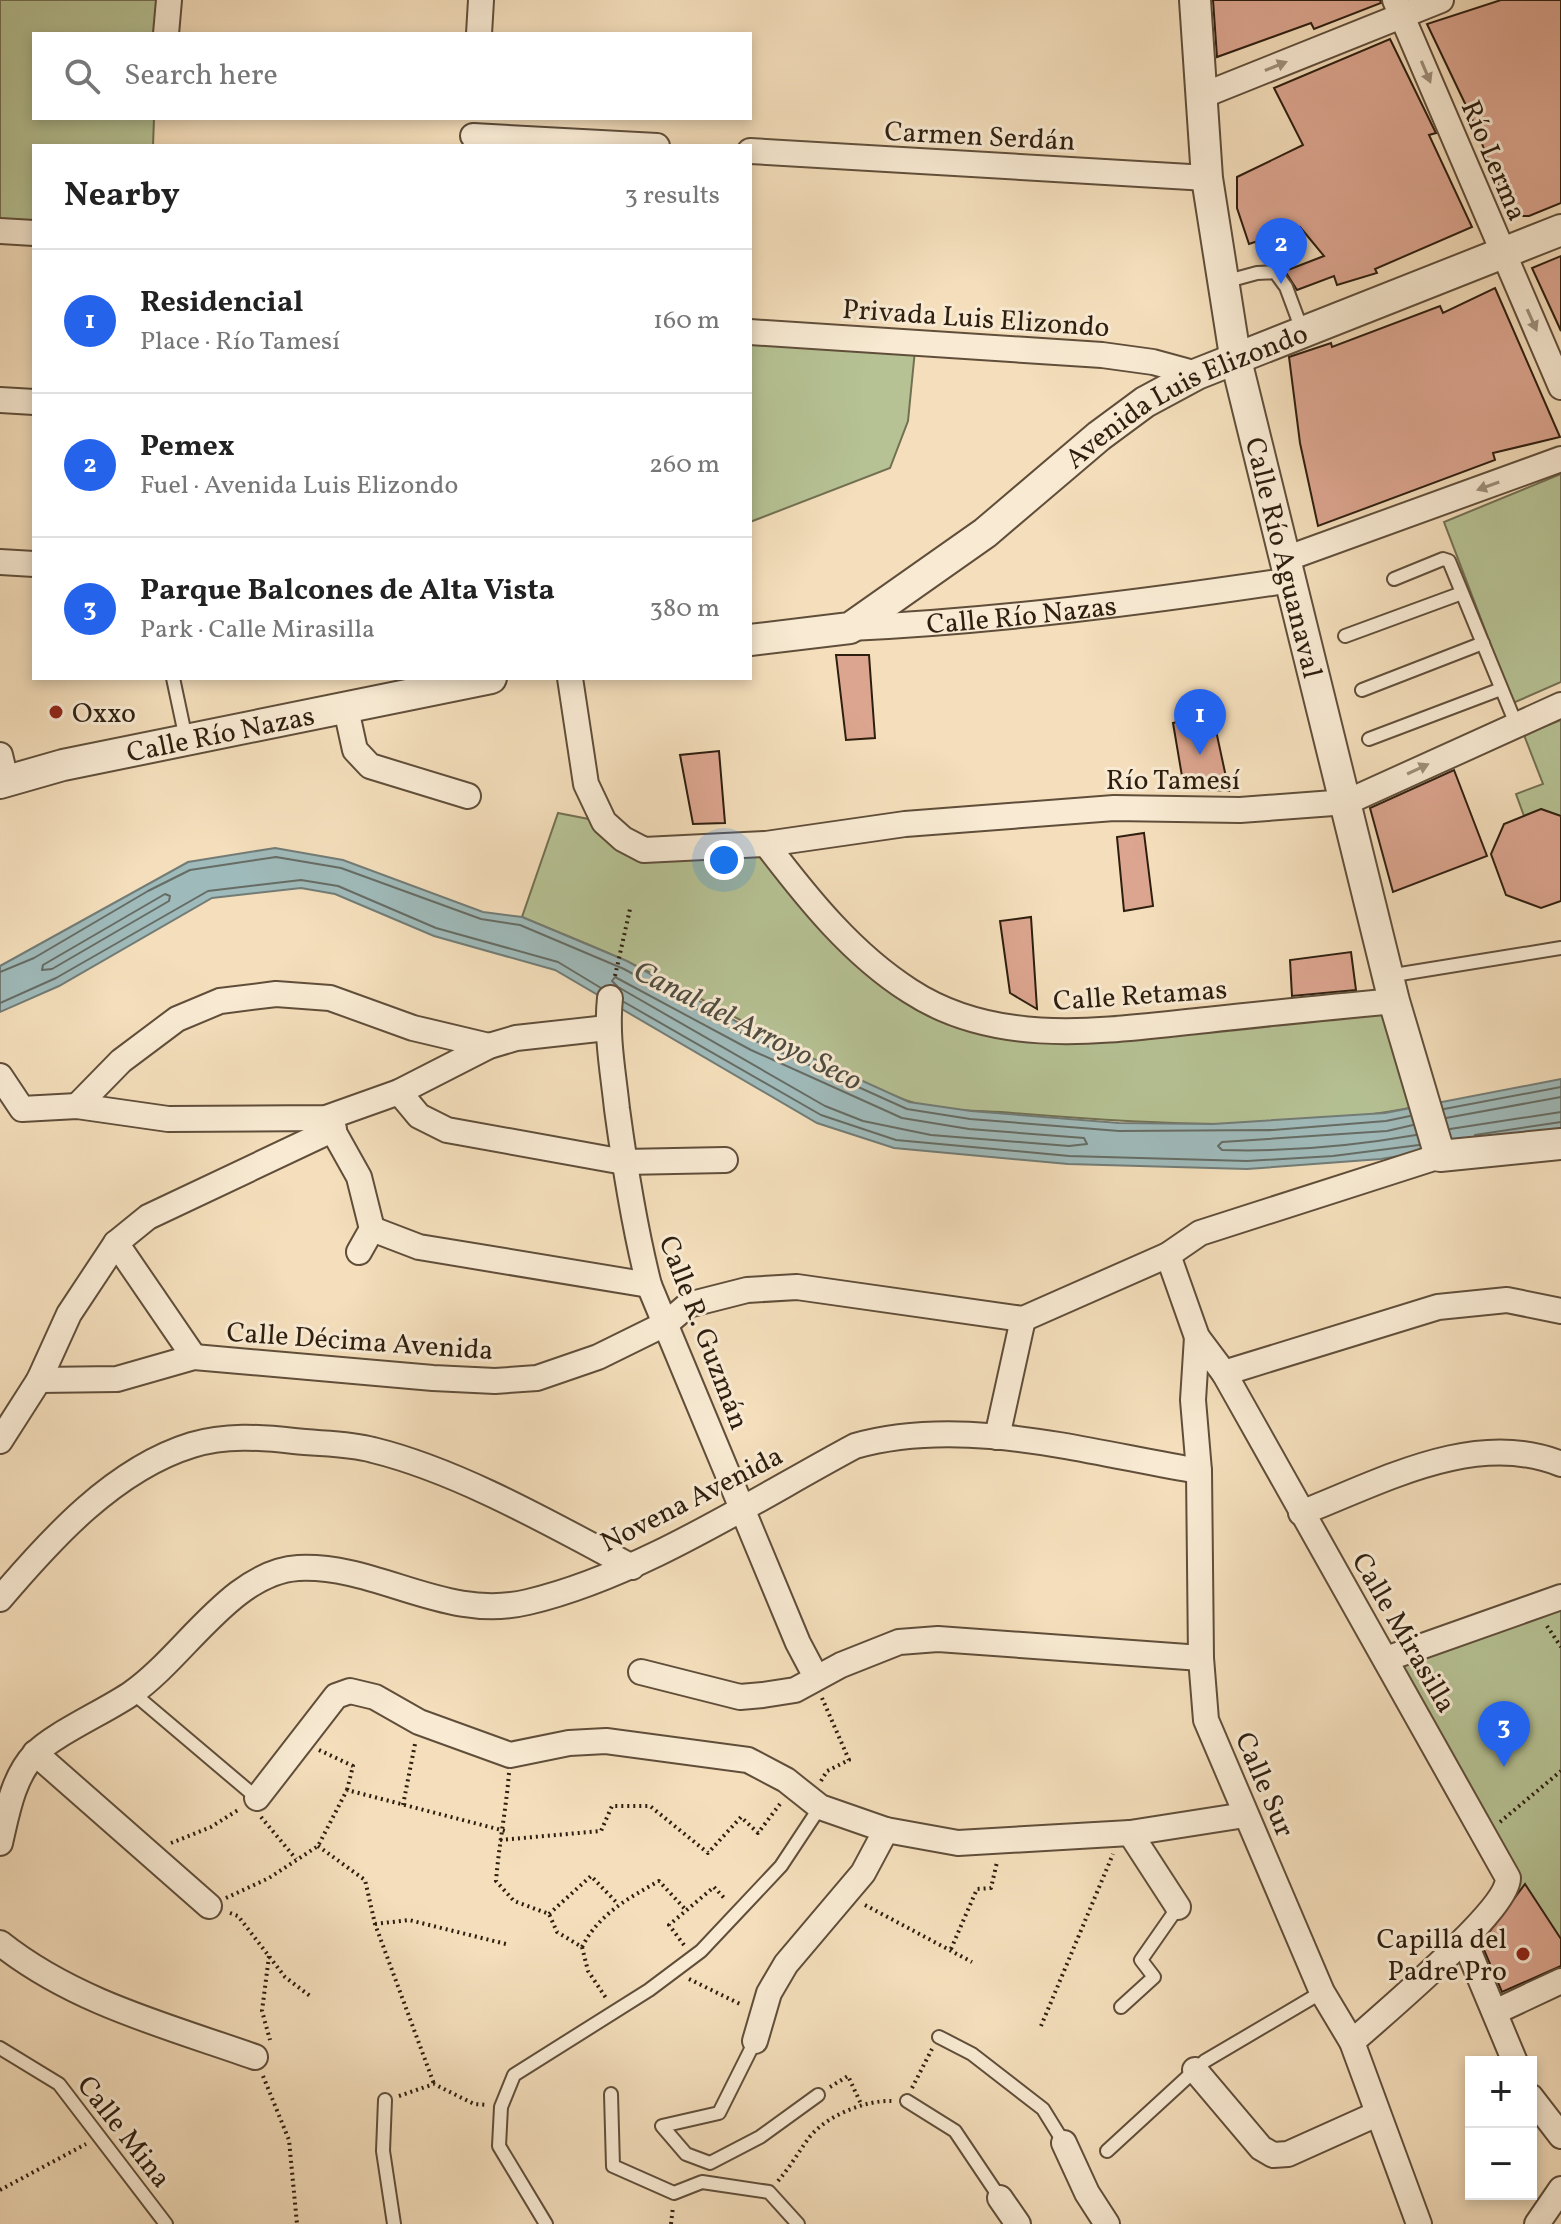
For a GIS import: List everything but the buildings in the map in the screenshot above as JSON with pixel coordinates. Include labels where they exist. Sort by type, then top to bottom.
[{"type":"street","points":[[166,32],[169,0]]},
{"type":"street","points":[[479,32],[481,0]]},
{"type":"street","name":"Calle Río Aguanaval","points":[[1195,0],[1204,95],[1207,178],[1235,356],[1391,988],[1439,1152]]},
{"type":"street","points":[[1204,95],[1398,8],[1441,0]]},
{"type":"street","name":"Río Lerma","points":[[1398,8],[1561,387]]},
{"type":"street","points":[[473,133],[629,144]]},
{"type":"street","name":"Carmen Serdán","points":[[752,151],[1207,178]]},
{"type":"street","name":"Avenida Luis Elizondo","points":[[850,628],[985,533],[1099,436],[1145,402],[1235,356],[1561,230]]},
{"type":"street","points":[[0,231],[32,233]]},
{"type":"street","name":"Privada Luis Elizondo","points":[[752,332],[1102,355],[1153,362],[1197,374]]},
{"type":"street","points":[[0,400],[32,402]]},
{"type":"street","name":"Calle Río Nazas","points":[[752,640],[850,628],[945,624],[1139,603],[1290,569],[1561,459]]},
{"type":"street","points":[[0,562],[32,564]]},
{"type":"street","name":"Calle Río Nazas","points":[[2,773],[346,709],[440,682],[466,680]]},
{"type":"street","name":"Río Tamesí","points":[[570,680],[586,784],[604,822],[623,839],[644,850],[766,844],[905,824],[1055,812],[1114,808],[1240,810],[1347,802],[1561,705]]},
{"type":"street","points":[[346,709],[355,750],[370,766],[468,796]]},
{"type":"street","name":"Calle Retamas","points":[[766,844],[809,900],[870,962],[913,993],[980,1021],[1023,1030],[1079,1033],[1391,988]]},
{"type":"street","points":[[77,1106],[121,1061],[177,1019],[220,1001],[276,994],[330,998],[413,1028],[489,1046]]},
{"type":"street","name":"Calle R. Guzmán","points":[[610,998],[607,1028],[624,1162],[633,1223],[649,1285],[740,1507],[816,1677]]},
{"type":"street","points":[[0,1441],[39,1380],[69,1314],[116,1243],[148,1217],[330,1123],[489,1046],[516,1038],[607,1028]]},
{"type":"street","points":[[0,1076],[22,1109]]},
{"type":"street","points":[[399,1092],[419,1116],[447,1130],[624,1162],[725,1160]]},
{"type":"street","points":[[0,1121],[22,1109],[77,1106],[168,1119],[330,1123]]},
{"type":"street","points":[[330,1123],[359,1177],[372,1229],[359,1252]]},
{"type":"street","points":[[997,1437],[1023,1319],[1168,1255],[1200,1233],[1439,1152],[1559,1143]]},
{"type":"street","points":[[372,1229],[419,1247],[649,1285]]},
{"type":"street","points":[[116,1243],[194,1357]]},
{"type":"street","name":"Calle Mirasilla","points":[[1168,1255],[1197,1337],[1224,1373],[1507,1875],[1506,1891],[1464,1940],[1352,2042]]},
{"type":"street","name":"Calle Décima Avenida","points":[[39,1380],[117,1379],[194,1357],[448,1379],[537,1378],[598,1357],[667,1323],[688,1305],[716,1295],[797,1287],[1023,1319]]},
{"type":"street","points":[[1224,1373],[1438,1307],[1507,1300],[1561,1311]]},
{"type":"street","name":"Calle Sur","points":[[1197,1337],[1193,1400],[1199,1471],[1201,1658],[1206,1720],[1322,1992],[1352,2042],[1419,2224]]},
{"type":"street","points":[[0,1599],[74,1520],[134,1473],[192,1445],[239,1437],[371,1449],[437,1471],[555,1526],[632,1567]]},
{"type":"street","name":"Novena Avenida","points":[[0,1843],[14,1789],[35,1753],[133,1693],[238,1593],[263,1576],[296,1568],[322,1569],[469,1607],[498,1608],[532,1601],[632,1567],[855,1446],[887,1437],[997,1437],[1199,1471]]},
{"type":"street","points":[[1301,1513],[1412,1470],[1499,1450],[1540,1455],[1561,1464]]},
{"type":"street","points":[[1386,1659],[1561,1597]]},
{"type":"street","points":[[641,1672],[740,1697],[795,1690],[816,1677],[899,1642],[938,1639],[1201,1658]]},
{"type":"street","points":[[253,1800],[303,1742],[336,1696],[350,1691],[375,1697],[419,1722],[510,1755],[569,1743],[642,1744],[748,1760],[807,1797],[886,1830],[958,1843],[1126,1833],[1245,1815]]},
{"type":"street","points":[[35,1753],[209,1906]]},
{"type":"street","points":[[755,2041],[769,1993],[786,1964],[863,1873],[886,1830]]},
{"type":"street","points":[[1126,1833],[1178,1907]]},
{"type":"street","points":[[1464,1940],[1513,2056]]},
{"type":"street","points":[[0,1943],[26,1964],[102,2004],[256,2060]]},
{"type":"street","points":[[1495,2012],[1561,1981]]},
{"type":"street","points":[[1195,2070],[1261,2148],[1273,2155],[1288,2154],[1377,2114]]},
{"type":"street","points":[[1537,2105],[1561,2136]]},
{"type":"street","points":[[1064,2143],[1087,2193],[1107,2224]]},
{"type":"street","points":[[1537,2224],[1561,2189]]},
{"type":"street","points":[[1000,2198],[1018,2224]]},
{"type":"lane","points":[[1224,282],[1267,271],[1275,272],[1286,287],[1302,330]]},
{"type":"lane","points":[[1394,579],[1447,559],[1516,724]]},
{"type":"lane","points":[[1345,636],[1462,593]]},
{"type":"lane","points":[[1362,690],[1483,643]]},
{"type":"lane","points":[[173,680],[186,739]]},
{"type":"lane","points":[[1369,739],[1501,689]]},
{"type":"lane","points":[[1391,988],[1561,948]]},
{"type":"lane","points":[[133,1693],[253,1800]]},
{"type":"lane","points":[[546,2224],[499,2146],[501,2107],[514,2075],[693,1957],[781,1866],[807,1797]]},
{"type":"lane","points":[[1121,2007],[1154,1977],[1141,1960],[1178,1907]]},
{"type":"lane","points":[[1107,2151],[1195,2070],[1322,1992]]},
{"type":"lane","points":[[939,2037],[972,2054],[1043,2109],[1064,2143]]},
{"type":"lane","points":[[755,2041],[719,2113],[662,2126],[686,2154],[710,2163],[760,2137],[818,2095]]},
{"type":"lane","name":"Calle Mina","points":[[0,2048],[59,2084],[166,2224]]},
{"type":"lane","points":[[611,2094],[613,2166],[674,2193],[702,2182],[769,2192],[798,2224]]},
{"type":"lane","points":[[385,2100],[383,2151],[394,2224]]},
{"type":"lane","points":[[907,2101],[955,2131],[1000,2198]]},
{"type":"path","points":[[610,998],[630,909]]},
{"type":"path","points":[[1545,1622],[1561,1647]]},
{"type":"path","points":[[500,1840],[601,1831],[612,1806],[650,1806],[708,1853],[741,1817],[758,1833],[807,1797],[827,1771],[849,1760],[816,1677]]},
{"type":"path","points":[[403,1805],[419,1722]]},
{"type":"path","points":[[209,1906],[269,1878],[318,1846],[347,1790],[353,1766],[303,1742]]},
{"type":"path","points":[[510,1755],[505,1831],[500,1840],[496,1881],[514,1901],[549,1914],[557,1932],[582,1947]]},
{"type":"path","points":[[1498,1824],[1561,1771]]},
{"type":"path","points":[[347,1790],[505,1831]]},
{"type":"path","points":[[146,1853],[211,1827],[253,1800],[297,1860]]},
{"type":"path","points":[[1041,2026],[1126,1833]]},
{"type":"path","points":[[951,1949],[977,1889],[991,1888],[1002,1840]]},
{"type":"path","points":[[318,1846],[365,1880],[375,1924],[434,2084],[474,2104],[501,2107]]},
{"type":"path","points":[[549,1914],[591,1876],[618,1904]]},
{"type":"path","points":[[615,2011],[588,1971],[582,1947],[592,1928],[618,1904],[659,1881],[685,1909]]},
{"type":"path","points":[[693,1957],[669,1925],[685,1909],[714,1887],[738,1912]]},
{"type":"path","points":[[845,1895],[972,1962]]},
{"type":"path","points":[[209,1906],[238,1916],[285,1977],[310,1996]]},
{"type":"path","points":[[375,1924],[409,1920],[506,1944]]},
{"type":"path","points":[[269,1956],[262,2011],[272,2048],[256,2060],[289,2140],[297,2224]]},
{"type":"path","points":[[674,1971],[763,2014]]},
{"type":"path","points":[[769,2192],[797,2159],[809,2137],[839,2115],[874,2100],[907,2101],[939,2037]]},
{"type":"path","points":[[818,2095],[848,2076],[862,2106]]},
{"type":"path","points":[[385,2100],[434,2084]]},
{"type":"path","points":[[0,2190],[101,2136]]},
{"type":"green space","points":[[0,0],[165,0],[161,32],[32,32],[32,120],[154,120],[153,144],[32,144],[32,235],[0,233]]},
{"type":"green space","points":[[752,337],[915,350],[908,421],[890,468],[752,521]]},
{"type":"green space","points":[[1561,474],[1561,682],[1513,703],[1444,522]]},
{"type":"green space","points":[[1561,720],[1561,816],[1541,809],[1524,816],[1516,794],[1543,784],[1524,735]]},
{"type":"green space","points":[[558,813],[604,822],[623,839],[766,844],[913,993],[1023,1030],[1394,1001],[1424,1105],[1322,1120],[1219,1124],[958,1110],[905,1100],[834,1069],[628,962],[522,917]]},
{"type":"green space","points":[[1561,1597],[1561,1943],[1507,1875],[1386,1659]]},
{"type":"water","points":[[275,848],[343,860],[483,912],[522,917],[627,961],[759,1034],[909,1102],[971,1111],[1119,1123],[1213,1124],[1385,1113],[1561,1079],[1561,1129],[1381,1159],[1247,1169],[1068,1164],[894,1148],[817,1123],[555,970],[434,936],[335,894],[301,888],[212,898],[59,986],[0,1012],[0,966],[188,862]]},
{"type":"place","name":"Pemex","points":[[1281,284]]},
{"type":"place","name":"Oxxo","points":[[56,712]]},
{"type":"place","name":"Residencial","points":[[1200,755]]},
{"type":"place","name":"Parque Balcones de Alta Vista","points":[[1504,1767]]},
{"type":"place","name":"Capilla del Padre Pro","points":[[1523,1954]]},
{"type":"water label","name":"Canal del Arroyo Seco","points":[[748,1025]]}]
